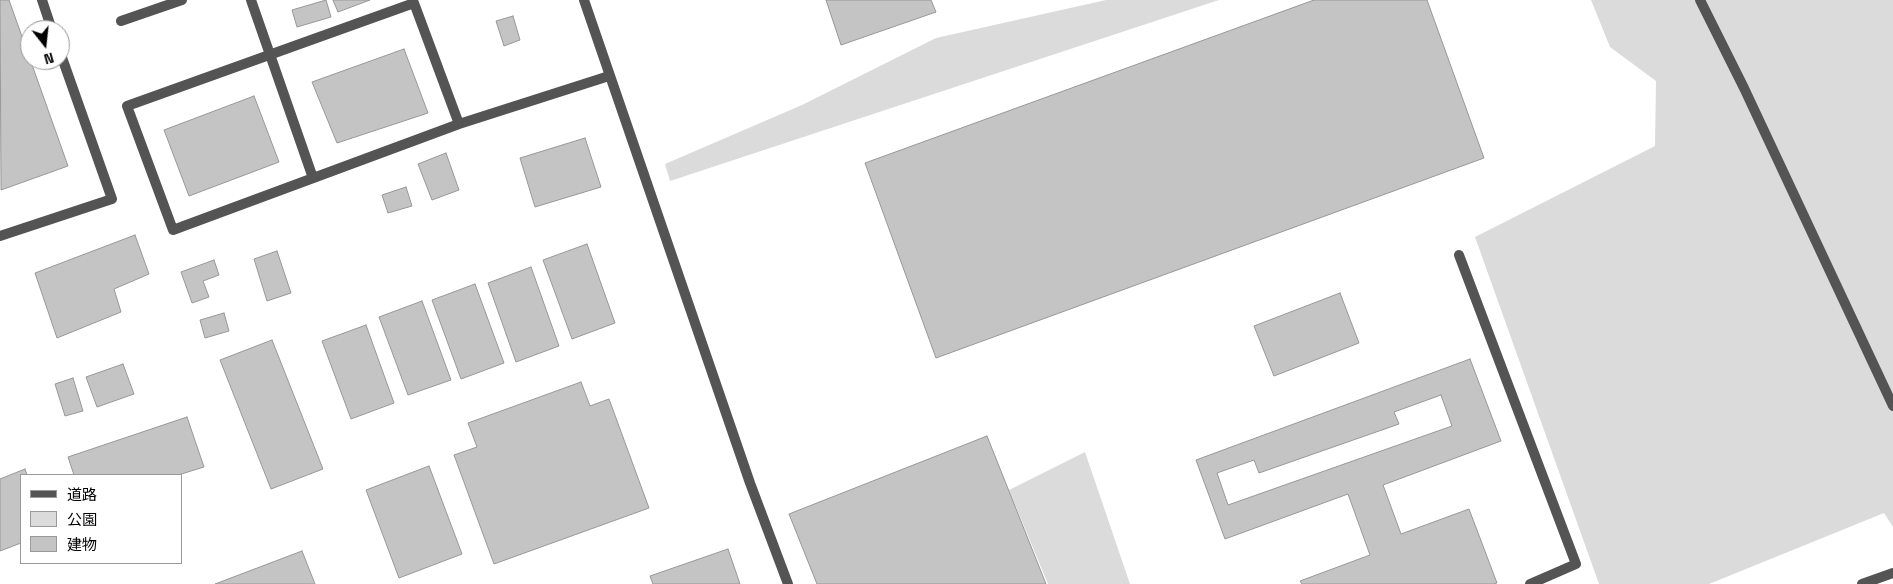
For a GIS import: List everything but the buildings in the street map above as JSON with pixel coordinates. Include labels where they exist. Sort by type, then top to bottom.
[{"type":"street","points":[[42,0],[49,20]]},
{"type":"street","points":[[122,21],[182,0]]},
{"type":"street","points":[[251,0],[313,178]]},
{"type":"street","points":[[584,0],[747,474],[788,584]]},
{"type":"street","points":[[1700,0],[1744,88],[1893,406]]},
{"type":"street","points":[[460,124],[413,2],[127,106],[174,230],[460,124],[609,76]]},
{"type":"street","points":[[0,236],[112,199],[66,70]]},
{"type":"street","points":[[1459,255],[1576,564],[1530,584]]},
{"type":"street","points":[[1862,584],[1893,573]]},
{"type":"green space","points":[[1106,0],[1219,0],[670,181],[665,164],[802,105],[936,38]]},
{"type":"green space","points":[[1591,0],[1893,0],[1893,527],[1884,513],[1709,584],[1599,584],[1475,237],[1655,146],[1656,81],[1610,47]]},
{"type":"green space","points":[[1085,452],[1130,584],[1048,584],[1009,490]]}]
